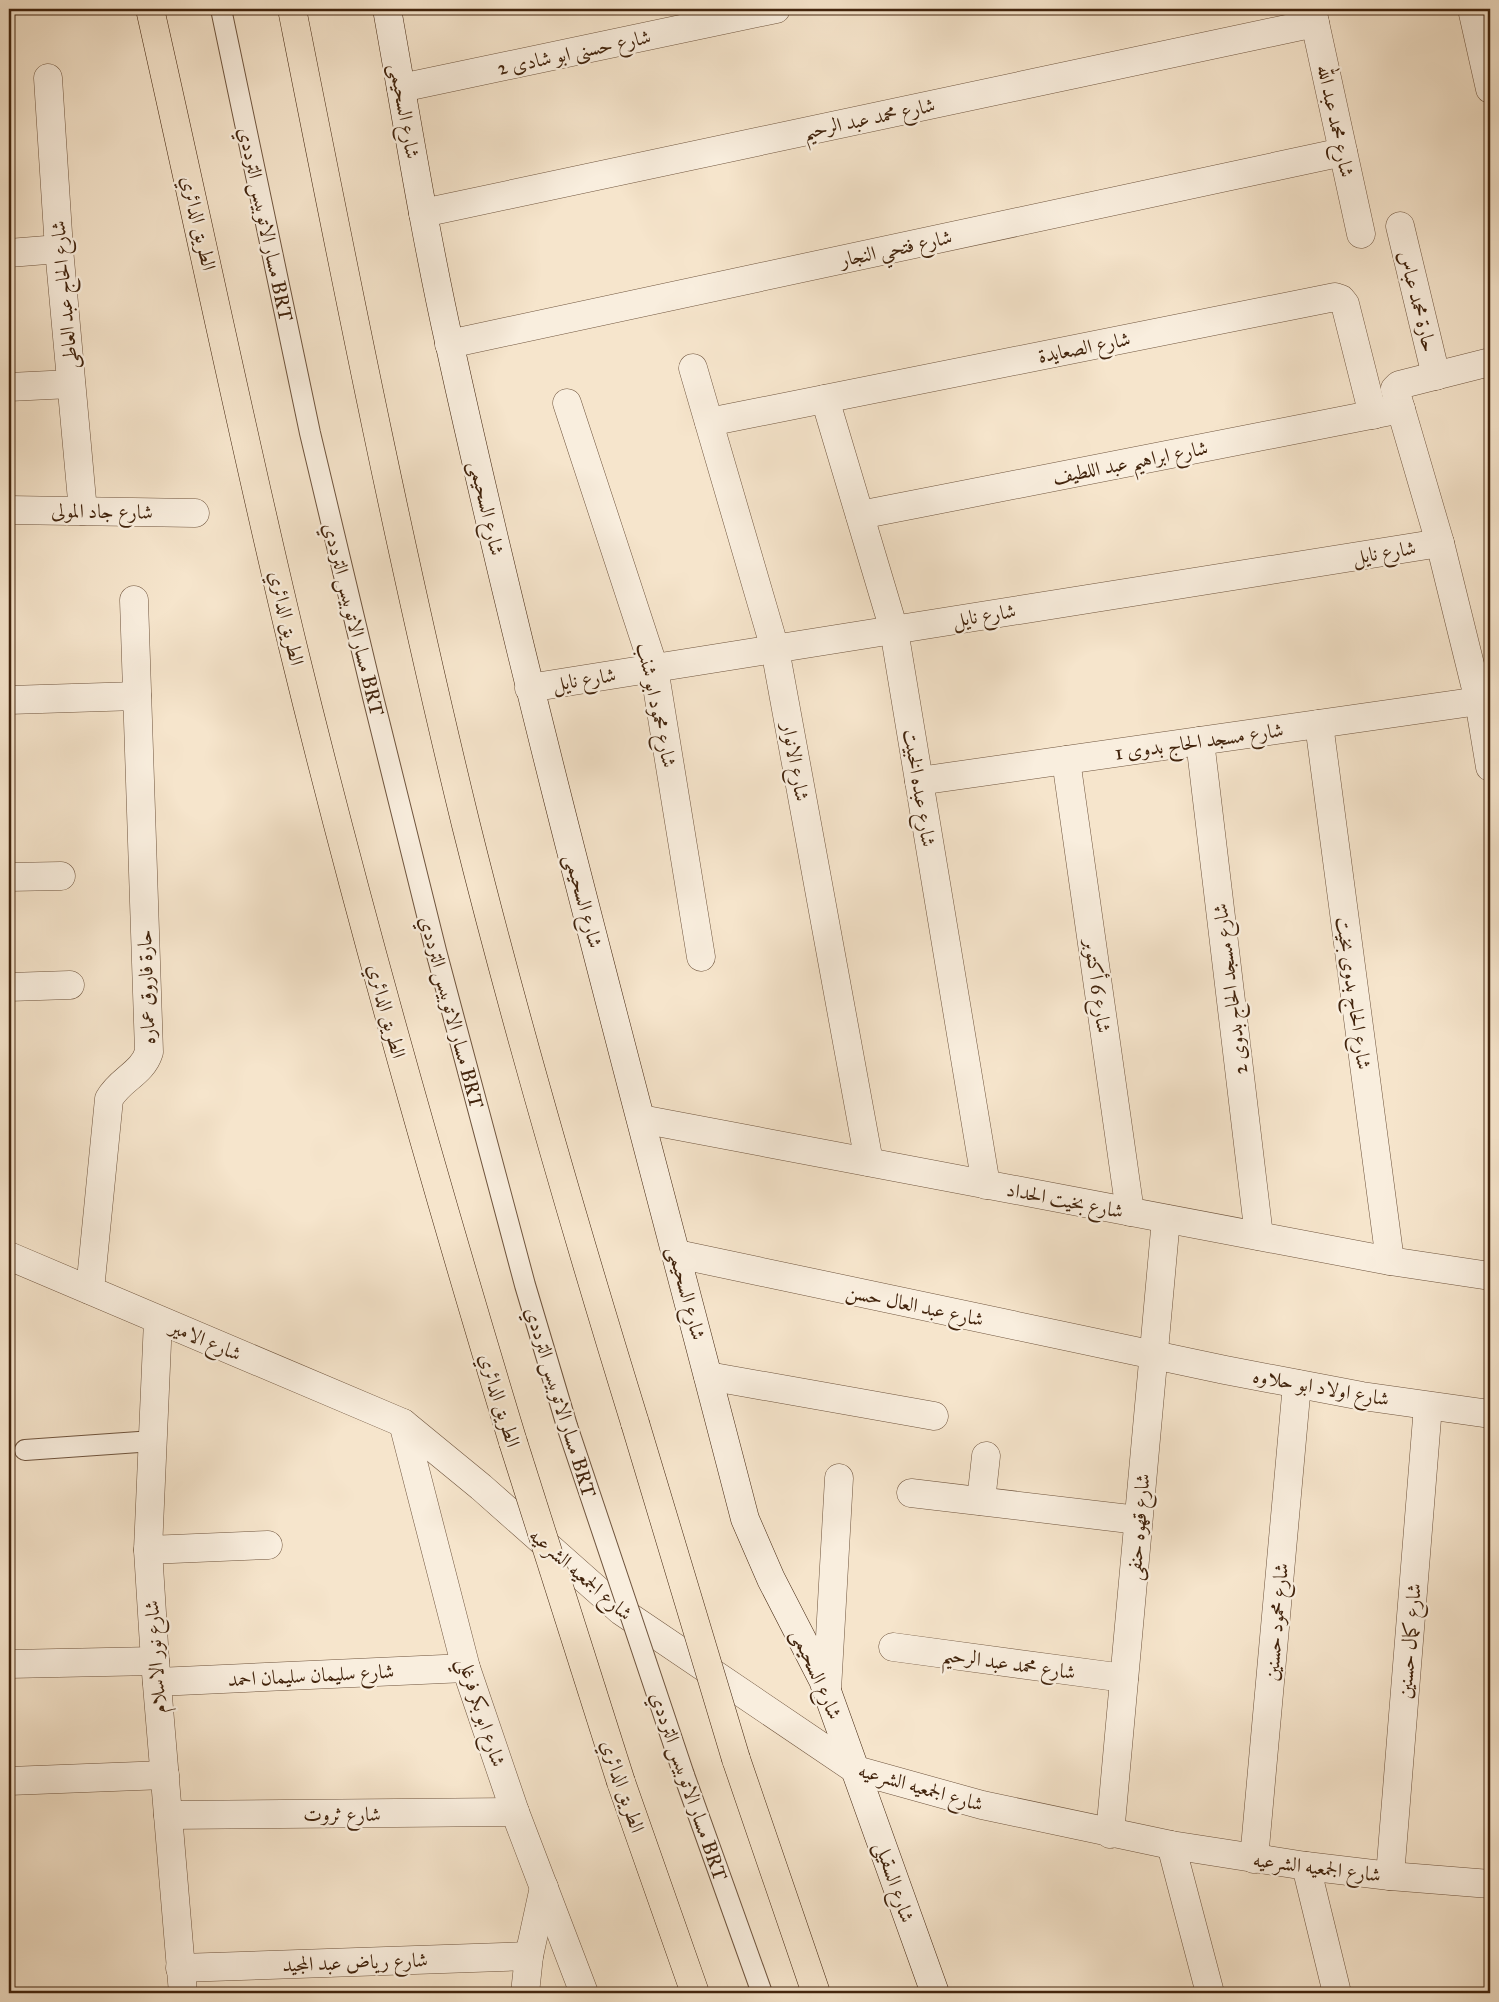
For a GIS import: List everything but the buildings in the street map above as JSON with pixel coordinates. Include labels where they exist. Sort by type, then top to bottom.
[{"type":"highway","name":"الطريق الدائري","points":[[150,9],[246,445],[343,846],[450,1235],[513,1442],[621,1782],[695,1993]]},
{"type":"highway","points":[[292,9],[418,624],[466,825],[518,1026],[574,1225],[736,1759],[816,1993]]},
{"type":"street","name":"شارع السحيمى","points":[[387,9],[423,213],[449,344],[529,688],[745,1519],[757,1550],[803,1638],[827,1690],[856,1770]]},
{"type":"street","name":"شارع حسنى ابو شادى 2","points":[[401,88],[734,13],[776,9]]},
{"type":"street","points":[[1472,9],[1490,89]]},
{"type":"street","name":"شارع محمد عبد الله","points":[[1313,16],[1361,234]]},
{"type":"street","name":"شارع محمد عبد الرحيم","points":[[423,213],[1313,16]]},
{"type":"street","name":"شارع الحاج عبد العاطى","points":[[48,78],[59,249],[83,511]]},
{"type":"street","name":"شارع فتحي النجار","points":[[449,344],[1343,152]]},
{"type":"street","name":"حارة محمد عباس","points":[[1400,226],[1436,376]]},
{"type":"street","points":[[9,253],[59,249]]},
{"type":"street","name":"شارع الصعايدة","points":[[709,422],[1335,297],[1341,299],[1345,304],[1373,415]]},
{"type":"street","points":[[1490,362],[1396,387],[1440,543],[1479,702],[1490,767]]},
{"type":"street","name":"شارع الانوار","points":[[693,368],[775,649],[869,1162]]},
{"type":"street","points":[[9,387],[72,384]]},
{"type":"street","name":"شارع عبده الخبيت","points":[[825,399],[894,630],[986,1185]]},
{"type":"street","name":"شارع محمود ابو شنب","points":[[567,403],[654,668],[701,957]]},
{"type":"street","name":"شارع ابراهيم عبد اللطيف","points":[[860,515],[1401,410]]},
{"type":"street","name":"شارع جاد المولى","points":[[9,510],[195,513]]},
{"type":"street","name":"شارع نايل","points":[[529,688],[1440,543]]},
{"type":"street","name":"حارة فاروق عماره","points":[[90,1290],[109,1099],[120,1083],[138,1072],[145,1063],[149,1052],[134,600]]},
{"type":"street","points":[[9,700],[137,696]]},
{"type":"street","name":"شارع مسجد الحاج بدوى 1","points":[[919,781],[1479,702]]},
{"type":"street","name":"شارع الحاج بدوى بخيت","points":[[1319,724],[1390,1262]]},
{"type":"street","name":"شارع مسجد الحاج بدوى 2","points":[[1200,741],[1259,1236]]},
{"type":"street","name":"شارع 6 أكتوبر","points":[[1066,760],[1130,1212]]},
{"type":"street","points":[[9,877],[61,876]]},
{"type":"street","points":[[9,987],[70,985]]},
{"type":"street","name":"شارع بخيت الحداد","points":[[641,1119],[1390,1262],[1490,1276]]},
{"type":"street","name":"شارع قهوه حنفى","points":[[1110,1834],[1166,1219]]},
{"type":"street","name":"شارع عبد العال حسن","points":[[677,1254],[1153,1355]]},
{"type":"street","name":"شارع الامير","points":[[9,1256],[403,1423]]},
{"type":"street","name":"شارع نور الاسلام","points":[[158,1320],[148,1550],[164,1775],[182,1981]]},
{"type":"street","name":"شارع اولاد ابو حلاوه","points":[[1153,1355],[1297,1384],[1428,1406],[1490,1414]]},
{"type":"street","points":[[708,1376],[934,1416]]},
{"type":"street","name":"شارع محمود حسنين","points":[[1254,1859],[1297,1384]]},
{"type":"street","name":"شارع كمال حسنين","points":[[1390,1876],[1428,1406]]},
{"type":"street","name":"شارع ابو بكر فرغلي","points":[[403,1423],[466,1668],[515,1812],[584,1993]]},
{"type":"street","name":"شارع الجمعيه الشرعيه","points":[[403,1423],[481,1487],[621,1611],[856,1770],[982,1805],[1171,1846],[1306,1866],[1390,1876],[1490,1884]]},
{"type":"street","points":[[981,1501],[986,1456]]},
{"type":"street","points":[[827,1690],[839,1478]]},
{"type":"street","points":[[910,1493],[1138,1520]]},
{"type":"street","points":[[148,1550],[268,1545]]},
{"type":"street","name":"شارع محمد عبد الرحيم","points":[[894,1647],[1124,1678]]},
{"type":"street","name":"شارع سليمان سليمان احمد","points":[[9,1664],[156,1672],[466,1668]]},
{"type":"street","name":"شارع السقيلى","points":[[856,1770],[935,1993]]},
{"type":"street","points":[[9,1781],[164,1775]]},
{"type":"street","name":"شارع ثروت","points":[[168,1815],[515,1812]]},
{"type":"street","points":[[1171,1846],[1210,1993]]},
{"type":"street","points":[[1306,1866],[1337,1993]]},
{"type":"street","points":[[525,1993],[529,1956],[544,1887]]},
{"type":"street","name":"شارع رياض عبد المجيد","points":[[182,1981],[529,1956]]},
{"type":"lane","name":"مسار الاتوبيس الترددي BRT","points":[[221,9],[310,433],[436,951],[525,1285],[566,1426],[684,1775],[762,1993]]},
{"type":"lane","points":[[25,1450],[153,1441]]}]
